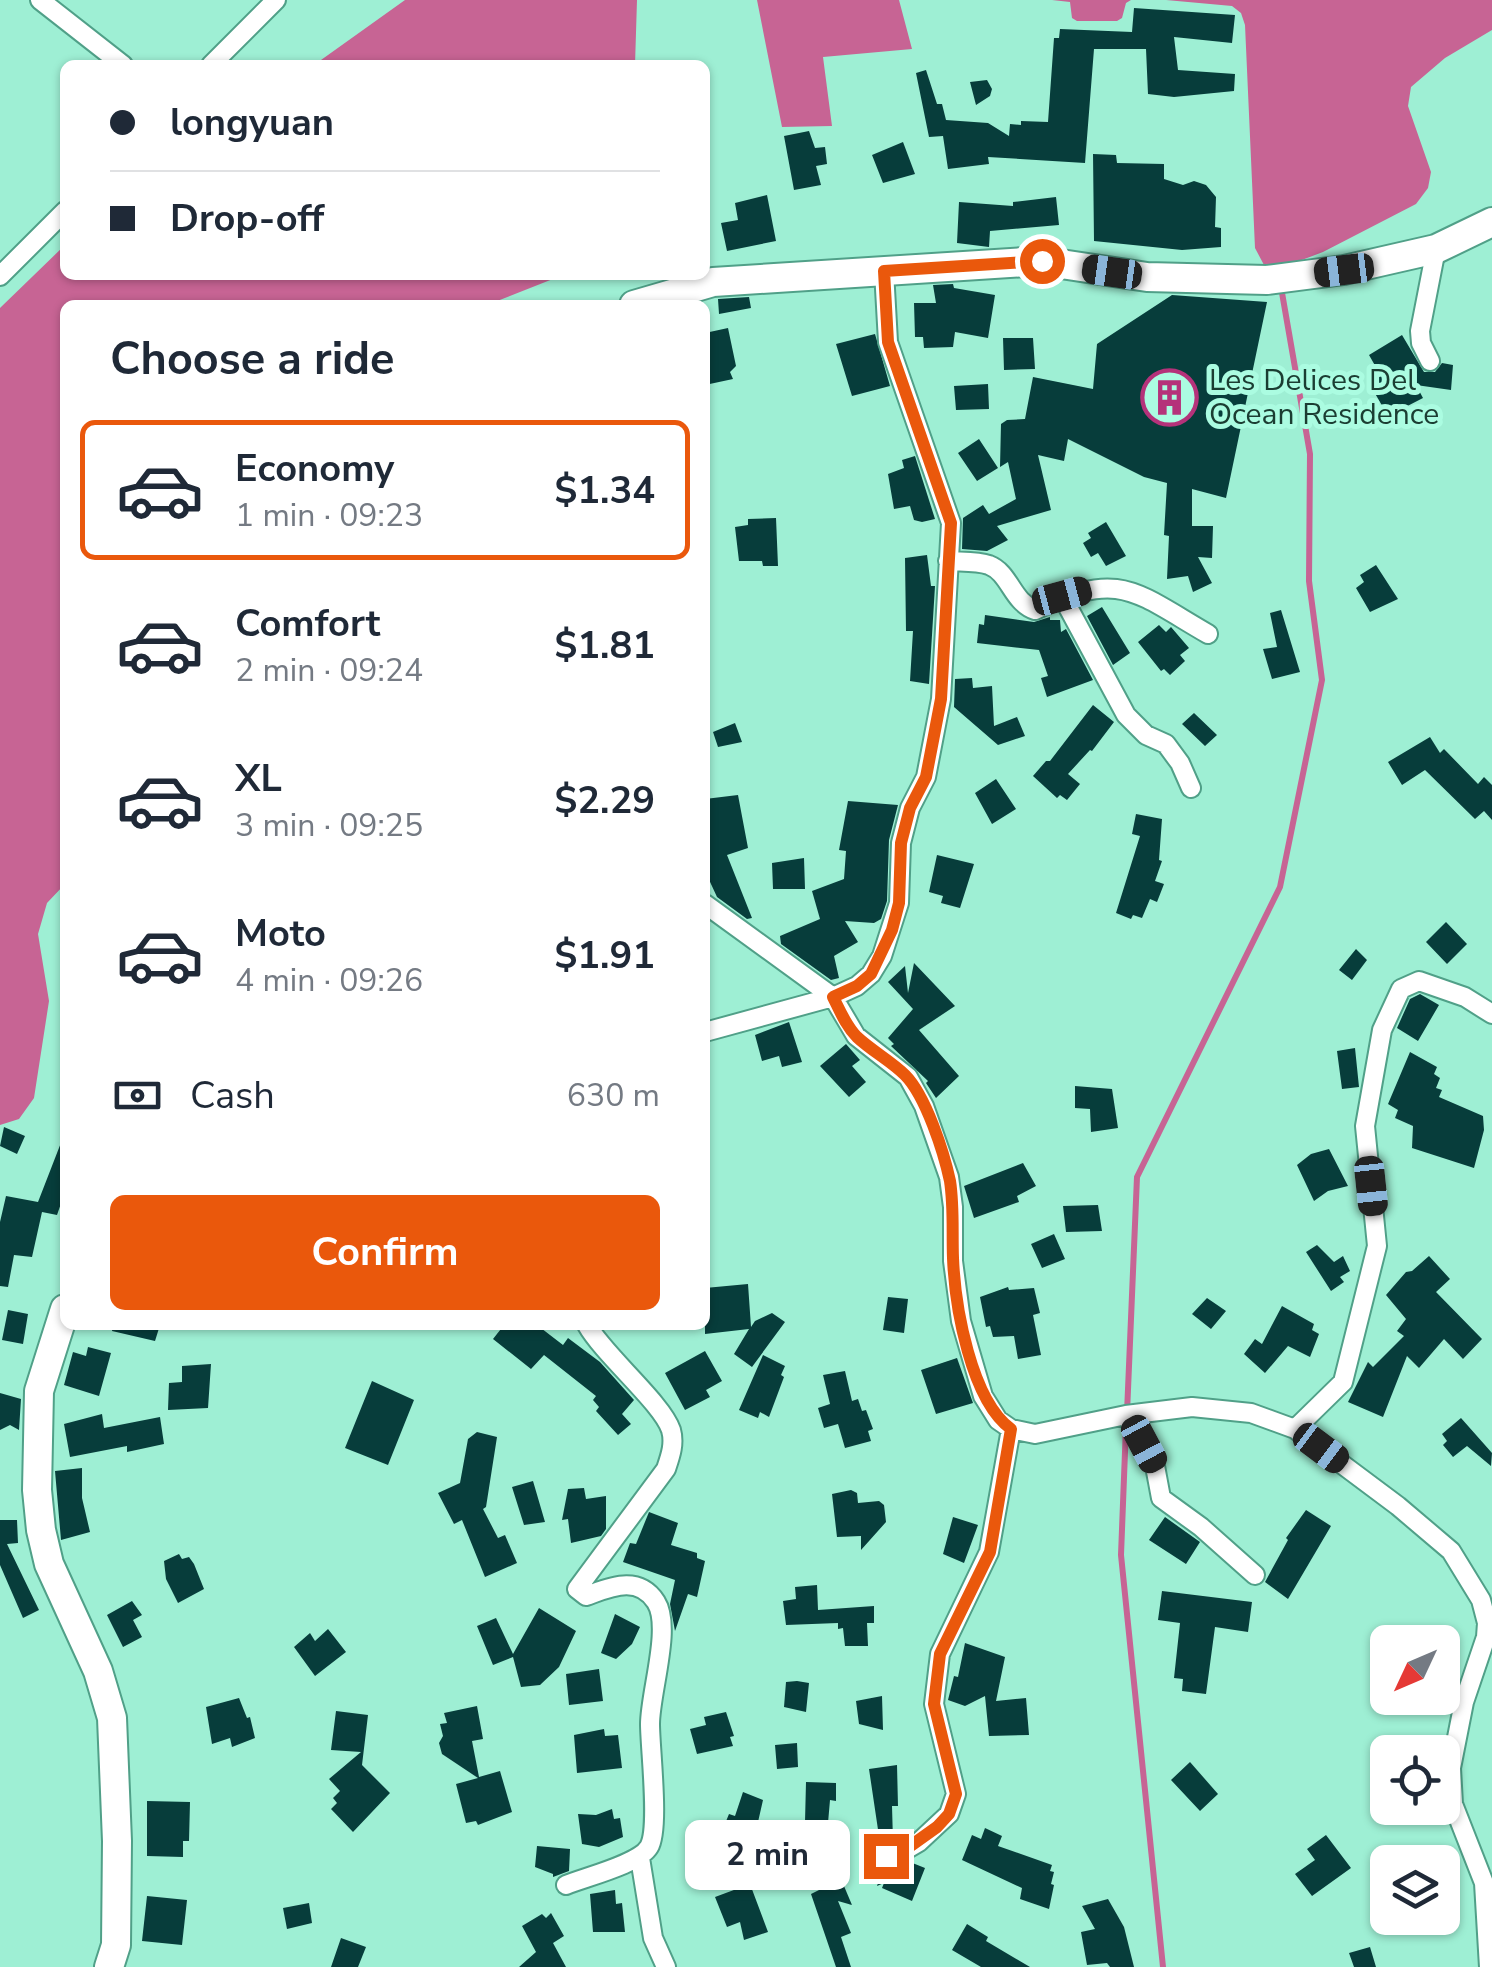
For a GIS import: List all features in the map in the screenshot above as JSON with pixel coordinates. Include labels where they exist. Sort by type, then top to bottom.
[{"type":"main road","points":[[651,300],[713,282],[1042,261],[1146,278],[1280,278],[1344,270],[1436,249],[1492,222]]},
{"type":"main road","points":[[60,1324],[39,1391],[40,1530],[49,1564],[98,1671],[112,1718],[116,1945],[109,1967]]},
{"type":"street","points":[[40,0],[117,60]]},
{"type":"street","points":[[216,60],[276,0]]},
{"type":"street","points":[[0,276],[60,216]]},
{"type":"street","points":[[1430,361],[1420,331],[1436,249]]},
{"type":"street","points":[[710,1031],[833,997],[857,986],[871,974],[882,956],[895,916],[901,843],[910,808],[926,777],[941,699],[951,523],[888,342],[884,271]]},
{"type":"street","points":[[948,561],[989,565],[1001,572],[1024,606],[1034,610],[1062,596],[1098,586],[1138,593],[1208,634]]},
{"type":"street","points":[[1062,596],[1126,716],[1146,734],[1166,744],[1191,788]]},
{"type":"street","points":[[710,908],[833,997],[856,1036],[908,1077],[924,1106],[949,1178],[961,1321],[983,1396],[998,1420],[1011,1429],[1035,1434],[1126,1415],[1192,1407],[1251,1413],[1296,1429],[1451,1551],[1481,1600],[1487,1623],[1486,1638],[1464,1702],[1451,1768],[1454,1804],[1488,1881],[1489,1967]]},
{"type":"street","points":[[1296,1429],[1343,1382],[1377,1246],[1365,1126],[1382,1030],[1401,989],[1419,981],[1464,998],[1492,1014]]},
{"type":"street","points":[[566,1885],[640,1858],[654,1836],[650,1720],[660,1614],[650,1596],[630,1584],[586,1596],[577,1589],[666,1469],[672,1448],[670,1429],[590,1330]]},
{"type":"street","points":[[1126,1415],[1155,1466],[1162,1498],[1255,1575]]},
{"type":"street","points":[[879,1856],[902,1852],[919,1842],[949,1814],[956,1794],[934,1704],[940,1654],[990,1552],[1011,1429]]},
{"type":"street","points":[[640,1858],[653,1938],[666,1967]]},
{"type":"shaded area","points":[[405,0],[637,0],[635,60],[321,60]]},
{"type":"shaded area","points":[[757,0],[899,0],[912,49],[823,57],[832,126],[782,127]]},
{"type":"shaded area","points":[[1052,0],[1131,0],[1117,21],[1077,21],[1072,18],[1070,2]]},
{"type":"shaded area","points":[[1166,0],[1492,0],[1492,30],[1445,58],[1411,87],[1408,106],[1431,172],[1428,188],[1416,204],[1323,252],[1278,269],[1264,265],[1255,248],[1245,25],[1241,13],[1232,6]]},
{"type":"shaded area","points":[[60,250],[60,280],[550,280],[500,300],[60,300],[60,889],[47,903],[38,934],[49,1001],[34,1098],[19,1119],[0,1125],[0,308]]},
{"type":"building","points":[[1134,8],[1235,15],[1232,43],[1174,37],[1178,70],[1235,74],[1234,91],[1174,97],[1148,94],[1146,49],[1094,49],[1085,163],[988,157],[989,164],[948,169],[943,136],[929,137],[916,73],[926,70],[946,120],[988,123],[1009,136],[1010,124],[1048,122],[1054,38],[1059,38],[1060,29],[1132,32]]},
{"type":"building","points":[[987,80],[992,89],[990,96],[976,105],[970,82]]},
{"type":"building","points":[[809,131],[815,148],[825,147],[827,164],[816,166],[821,185],[794,190],[784,136]]},
{"type":"building","points":[[903,142],[915,174],[883,183],[872,155]]},
{"type":"building","points":[[1093,154],[1116,155],[1117,163],[1164,164],[1164,179],[1183,185],[1194,181],[1206,185],[1216,197],[1215,227],[1221,228],[1221,247],[1182,250],[1094,241]]},
{"type":"building","points":[[767,195],[776,241],[727,251],[721,223],[738,220],[735,203]]},
{"type":"building","points":[[1056,197],[1059,225],[990,231],[989,247],[957,243],[959,202],[1013,206],[1013,202]]},
{"type":"building","points":[[953,284],[954,288],[995,295],[988,338],[955,332],[953,347],[924,348],[923,337],[915,337],[914,303],[936,303],[933,285]]},
{"type":"building","name":"Les Delices Del Ocean Residence","points":[[1172,295],[1267,302],[1226,498],[1192,489],[1192,526],[1213,526],[1212,558],[1198,557],[1212,583],[1193,592],[1188,576],[1167,579],[1167,483],[1144,477],[1068,439],[1064,461],[1038,455],[1051,510],[997,526],[1008,540],[987,551],[962,549],[963,518],[983,505],[989,514],[1016,499],[1008,462],[1000,467],[1001,424],[1025,419],[1033,377],[1093,389],[1097,344]]},
{"type":"building","points":[[749,297],[751,308],[719,314],[718,299]]},
{"type":"building","points":[[728,328],[736,366],[730,372],[733,379],[710,384],[710,332]]},
{"type":"building","points":[[875,334],[890,386],[852,396],[836,344]]},
{"type":"building","points":[[1402,335],[1424,372],[1435,372],[1442,363],[1453,365],[1451,390],[1416,385],[1423,398],[1388,416],[1369,383],[1381,376],[1369,355]]},
{"type":"building","points":[[1003,338],[1033,338],[1035,369],[1004,370]]},
{"type":"building","points":[[988,384],[989,409],[956,410],[954,386]]},
{"type":"building","points":[[979,439],[998,468],[977,481],[958,453]]},
{"type":"building","points":[[915,456],[935,519],[922,522],[914,520],[910,506],[894,509],[888,474],[904,468],[902,460]]},
{"type":"building","points":[[776,518],[778,566],[739,561],[735,527],[748,525],[748,519]]},
{"type":"building","points":[[1106,522],[1126,556],[1106,566],[1098,553],[1091,557],[1083,543],[1091,538],[1088,533]]},
{"type":"building","points":[[927,555],[931,586],[935,586],[929,684],[910,681],[913,631],[906,631],[905,558]]},
{"type":"building","points":[[1376,565],[1398,599],[1370,612],[1356,588],[1364,582],[1360,575]]},
{"type":"building","points":[[1102,607],[1130,653],[1113,665],[1087,616]]},
{"type":"building","points":[[1281,610],[1300,672],[1272,679],[1263,649],[1277,647],[1270,613]]},
{"type":"building","points":[[985,615],[1034,622],[1050,617],[1060,620],[1061,632],[1066,629],[1093,680],[1047,697],[1041,678],[1048,676],[1039,650],[977,643],[979,624],[984,625]]},
{"type":"building","points":[[1159,625],[1166,632],[1171,627],[1189,648],[1180,655],[1185,661],[1170,675],[1164,669],[1161,671],[1138,642]]},
{"type":"building","points":[[972,678],[973,688],[992,686],[994,726],[1017,717],[1025,736],[998,745],[954,707],[955,679]]},
{"type":"building","points":[[1093,705],[1114,722],[1068,774],[1080,784],[1067,800],[1060,795],[1057,798],[1033,776],[1050,761]]},
{"type":"building","points":[[1194,713],[1217,735],[1205,746],[1182,724]]},
{"type":"building","points":[[735,723],[742,742],[718,747],[713,732]]},
{"type":"building","points":[[1430,737],[1440,753],[1444,749],[1478,784],[1484,777],[1492,785],[1492,820],[1484,811],[1475,819],[1425,770],[1402,785],[1388,762]]},
{"type":"building","points":[[996,779],[1016,809],[992,824],[975,793]]},
{"type":"building","points":[[738,795],[748,848],[727,855],[752,918],[747,919],[717,897],[710,882],[710,798]]},
{"type":"building","points":[[848,801],[898,805],[889,840],[887,901],[881,919],[874,923],[845,921],[858,942],[834,956],[839,978],[831,980],[781,944],[780,936],[820,919],[812,891],[844,879],[846,851],[839,850]]},
{"type":"building","points":[[1136,814],[1162,819],[1162,861],[1155,881],[1164,884],[1157,902],[1150,899],[1142,918],[1133,915],[1131,919],[1116,913],[1140,836],[1132,834]]},
{"type":"building","points":[[937,855],[974,864],[960,908],[941,903],[943,896],[929,892]]},
{"type":"building","points":[[804,858],[805,889],[773,889],[772,863]]},
{"type":"building","points":[[1446,922],[1467,944],[1447,964],[1426,942]]},
{"type":"building","points":[[1356,949],[1367,960],[1352,980],[1339,970]]},
{"type":"building","points":[[914,963],[955,1006],[919,1030],[959,1076],[936,1098],[928,1081],[891,1046],[894,1044],[888,1038],[913,1009],[888,982],[905,966],[908,993]]},
{"type":"building","points":[[1420,994],[1439,1005],[1418,1041],[1397,1028],[1410,999]]},
{"type":"building","points":[[789,1022],[802,1062],[782,1067],[779,1056],[762,1061],[755,1035]]},
{"type":"building","points":[[846,1044],[860,1060],[852,1066],[866,1082],[849,1097],[820,1066]]},
{"type":"building","points":[[1355,1048],[1359,1087],[1342,1089],[1337,1051]]},
{"type":"building","points":[[1410,1052],[1437,1067],[1434,1074],[1440,1078],[1436,1088],[1442,1090],[1439,1097],[1483,1116],[1484,1130],[1474,1168],[1412,1148],[1413,1126],[1395,1118],[1398,1110],[1388,1104]]},
{"type":"building","points":[[1075,1086],[1112,1089],[1118,1128],[1091,1132],[1090,1109],[1075,1108]]},
{"type":"building","points":[[4,1127],[25,1136],[17,1154],[0,1146]]},
{"type":"building","points":[[60,1145],[57,1215],[42,1212],[32,1257],[14,1255],[8,1287],[0,1286],[0,1222],[6,1196],[38,1202]]},
{"type":"building","points":[[1329,1149],[1348,1186],[1328,1191],[1314,1201],[1297,1165],[1311,1154]]},
{"type":"building","points":[[1023,1163],[1036,1186],[1017,1196],[1019,1202],[974,1218],[964,1186]]},
{"type":"building","points":[[1098,1205],[1102,1231],[1066,1232],[1063,1206]]},
{"type":"building","points":[[1054,1234],[1065,1259],[1042,1268],[1031,1244]]},
{"type":"building","points":[[1317,1245],[1334,1262],[1343,1256],[1350,1271],[1340,1277],[1344,1282],[1331,1291],[1306,1252]]},
{"type":"building","points":[[1429,1256],[1450,1279],[1436,1292],[1482,1339],[1463,1359],[1444,1339],[1419,1368],[1407,1356],[1383,1417],[1348,1402],[1368,1362],[1373,1367],[1404,1336],[1397,1331],[1406,1319],[1386,1295],[1406,1272]]},
{"type":"building","points":[[748,1284],[751,1327],[772,1313],[785,1322],[752,1367],[734,1354],[749,1329],[705,1334],[705,1330],[710,1330],[710,1288]]},
{"type":"building","points":[[1008,1287],[1034,1288],[1040,1313],[1033,1315],[1041,1355],[1018,1359],[1014,1336],[993,1337],[990,1326],[986,1327],[980,1297]]},
{"type":"building","points":[[888,1297],[908,1299],[904,1333],[883,1330]]},
{"type":"building","points":[[1207,1298],[1226,1311],[1211,1329],[1192,1314]]},
{"type":"building","points":[[1282,1306],[1314,1324],[1312,1330],[1319,1334],[1310,1357],[1288,1346],[1265,1373],[1244,1354],[1255,1339],[1262,1344]]},
{"type":"building","points":[[8,1310],[28,1314],[23,1344],[2,1340]]},
{"type":"building","points":[[112,1330],[158,1330],[155,1341]]},
{"type":"building","points":[[500,1330],[544,1330],[563,1345],[568,1338],[600,1362],[634,1400],[622,1414],[631,1424],[618,1435],[596,1411],[596,1396],[544,1355],[531,1369],[493,1339]]},
{"type":"building","points":[[88,1347],[111,1353],[99,1396],[64,1385],[73,1352],[86,1356]]},
{"type":"building","points":[[705,1351],[722,1381],[706,1390],[710,1397],[685,1410],[665,1373]]},
{"type":"building","points":[[763,1355],[785,1366],[769,1417],[760,1412],[758,1418],[739,1410]]},
{"type":"building","points":[[957,1358],[973,1403],[936,1414],[921,1370]]},
{"type":"building","points":[[211,1364],[208,1408],[168,1410],[169,1383],[182,1382],[182,1366]]},
{"type":"building","points":[[845,1371],[852,1401],[858,1399],[873,1429],[868,1431],[871,1441],[845,1448],[838,1424],[824,1428],[818,1408],[830,1404],[823,1375]]},
{"type":"building","points":[[372,1381],[414,1400],[388,1465],[345,1448]]},
{"type":"building","points":[[0,1393],[21,1399],[19,1430],[10,1425],[0,1430]]},
{"type":"building","points":[[102,1414],[104,1428],[160,1417],[164,1444],[127,1452],[127,1446],[70,1457],[64,1424]]},
{"type":"building","points":[[1461,1418],[1492,1453],[1491,1466],[1467,1446],[1453,1457],[1443,1445],[1447,1441],[1442,1434]]},
{"type":"building","points":[[477,1432],[497,1437],[483,1509],[498,1538],[505,1535],[517,1563],[485,1577],[462,1520],[454,1524],[438,1493],[460,1483],[468,1439]]},
{"type":"building","points":[[82,1468],[82,1498],[90,1532],[61,1540],[55,1471]]},
{"type":"building","points":[[533,1481],[545,1522],[524,1525],[512,1487]]},
{"type":"building","points":[[584,1488],[586,1499],[606,1496],[606,1529],[601,1536],[571,1543],[568,1519],[562,1520],[568,1489]]},
{"type":"building","points":[[851,1490],[857,1493],[858,1503],[879,1501],[884,1505],[886,1522],[861,1550],[861,1536],[837,1537],[832,1494]]},
{"type":"building","points":[[1306,1510],[1331,1526],[1288,1599],[1265,1582],[1286,1538]]},
{"type":"building","points":[[649,1512],[678,1523],[671,1545],[697,1553],[697,1558],[705,1561],[697,1597],[688,1594],[675,1631],[670,1604],[675,1580],[623,1562],[630,1543],[636,1544]]},
{"type":"building","points":[[953,1517],[978,1525],[964,1563],[943,1554]]},
{"type":"building","points":[[1165,1517],[1200,1542],[1186,1564],[1149,1540]]},
{"type":"building","points":[[0,1520],[17,1520],[18,1543],[7,1544],[39,1610],[23,1618],[0,1565]]},
{"type":"building","points":[[179,1554],[182,1559],[189,1557],[194,1564],[204,1589],[178,1603],[166,1579],[164,1561]]},
{"type":"building","points":[[817,1585],[818,1610],[874,1606],[874,1623],[867,1623],[868,1646],[845,1646],[843,1628],[838,1629],[838,1623],[786,1625],[783,1601],[796,1599],[795,1587]]},
{"type":"building","points":[[1162,1591],[1252,1602],[1248,1632],[1215,1627],[1206,1694],[1182,1691],[1183,1679],[1174,1678],[1180,1623],[1158,1620]]},
{"type":"building","points":[[132,1601],[142,1615],[133,1620],[142,1637],[123,1647],[107,1615]]},
{"type":"building","points":[[539,1608],[576,1631],[559,1667],[540,1685],[521,1687],[513,1657],[493,1665],[477,1626],[496,1618],[513,1654]]},
{"type":"building","points":[[615,1614],[640,1627],[632,1644],[616,1659],[601,1653]]},
{"type":"building","points":[[328,1629],[346,1652],[315,1676],[294,1647],[310,1633],[315,1641]]},
{"type":"building","points":[[965,1643],[1005,1657],[996,1701],[1026,1698],[1029,1735],[989,1736],[985,1696],[965,1706],[948,1700],[954,1676],[958,1677]]},
{"type":"building","points":[[599,1669],[603,1701],[569,1705],[566,1674]]},
{"type":"building","points":[[786,1682],[809,1683],[806,1712],[784,1707]]},
{"type":"building","points":[[882,1696],[883,1730],[859,1724],[856,1701]]},
{"type":"building","points":[[239,1698],[247,1718],[250,1717],[255,1738],[232,1747],[230,1738],[212,1744],[206,1707]]},
{"type":"building","points":[[477,1706],[483,1739],[472,1741],[479,1777],[500,1771],[512,1812],[478,1825],[476,1821],[466,1823],[456,1784],[478,1778],[442,1754],[439,1743],[443,1736],[440,1724],[447,1723],[444,1713]]},
{"type":"building","points":[[336,1711],[368,1715],[362,1765],[390,1793],[353,1832],[331,1809],[337,1803],[333,1798],[340,1791],[329,1779],[361,1752],[331,1750]]},
{"type":"building","points":[[726,1712],[733,1746],[697,1754],[690,1729],[706,1725],[704,1717]]},
{"type":"building","points":[[604,1729],[605,1736],[618,1735],[622,1768],[577,1773],[574,1735]]},
{"type":"building","points":[[797,1743],[798,1767],[777,1769],[775,1745]]},
{"type":"building","points":[[1190,1762],[1218,1794],[1200,1811],[1171,1780]]},
{"type":"building","points":[[897,1765],[898,1806],[892,1806],[893,1841],[880,1843],[869,1769]]},
{"type":"building","points":[[806,1782],[836,1783],[836,1801],[830,1800],[828,1823],[805,1822]]},
{"type":"building","points":[[743,1792],[763,1800],[758,1822],[765,1827],[760,1843],[722,1831],[729,1814],[735,1816]]},
{"type":"building","points":[[147,1801],[190,1802],[189,1841],[183,1841],[183,1857],[147,1856]]},
{"type":"building","points":[[612,1809],[614,1819],[620,1818],[623,1837],[599,1847],[582,1844],[578,1814],[596,1815]]},
{"type":"building","points":[[985,1828],[1002,1836],[998,1846],[1052,1865],[1054,1885],[1049,1909],[1020,1899],[1022,1888],[962,1860],[972,1835],[981,1839]]},
{"type":"building","points":[[1326,1835],[1351,1868],[1312,1896],[1295,1874],[1315,1860],[1307,1849]]},
{"type":"building","points":[[537,1846],[570,1849],[569,1871],[553,1877],[535,1867]]},
{"type":"building","points":[[910,1862],[925,1868],[912,1901],[882,1888],[884,1883],[877,1886],[883,1869]]},
{"type":"building","points":[[841,1879],[852,1905],[838,1901],[851,1933],[841,1937],[851,1967],[836,1967],[811,1894]]},
{"type":"building","points":[[750,1884],[768,1932],[744,1940],[740,1922],[727,1927],[715,1897]]},
{"type":"building","points":[[615,1890],[616,1904],[622,1903],[625,1932],[593,1932],[590,1894]]},
{"type":"building","points":[[147,1896],[187,1900],[182,1945],[142,1941]]},
{"type":"building","points":[[1108,1899],[1124,1927],[1134,1967],[1087,1965],[1081,1932],[1095,1929],[1082,1906]]},
{"type":"building","points":[[309,1903],[312,1923],[287,1929],[283,1908]]},
{"type":"building","points":[[551,1913],[564,1936],[553,1943],[566,1967],[519,1967],[536,1952],[522,1926]]},
{"type":"building","points":[[967,1924],[988,1937],[986,1941],[1030,1967],[981,1967],[952,1950]]},
{"type":"building","points":[[341,1938],[366,1947],[358,1967],[331,1967]]},
{"type":"building","points":[[1370,1947],[1376,1967],[1354,1967],[1349,1953]]},
{"type":"waterway","points":[[1127,1413],[1137,1177],[1280,887],[1322,680],[1309,581],[1310,454],[1281,287]]},
{"type":"waterway","points":[[1126,1426],[1121,1555],[1163,1967]]},
{"type":"place","name":"Les Delices Del Ocean Residence","points":[[1170,397]]},
{"type":"route","points":[[886,1856],[902,1852],[937,1827],[949,1814],[956,1794],[934,1704],[940,1654],[990,1552],[1011,1429],[998,1420],[983,1396],[961,1321],[949,1178],[924,1106],[908,1077],[856,1036],[833,997],[857,986],[871,974],[892,930],[899,903],[901,843],[910,808],[926,777],[941,699],[951,523],[888,342],[884,271],[1042,261]]}]
